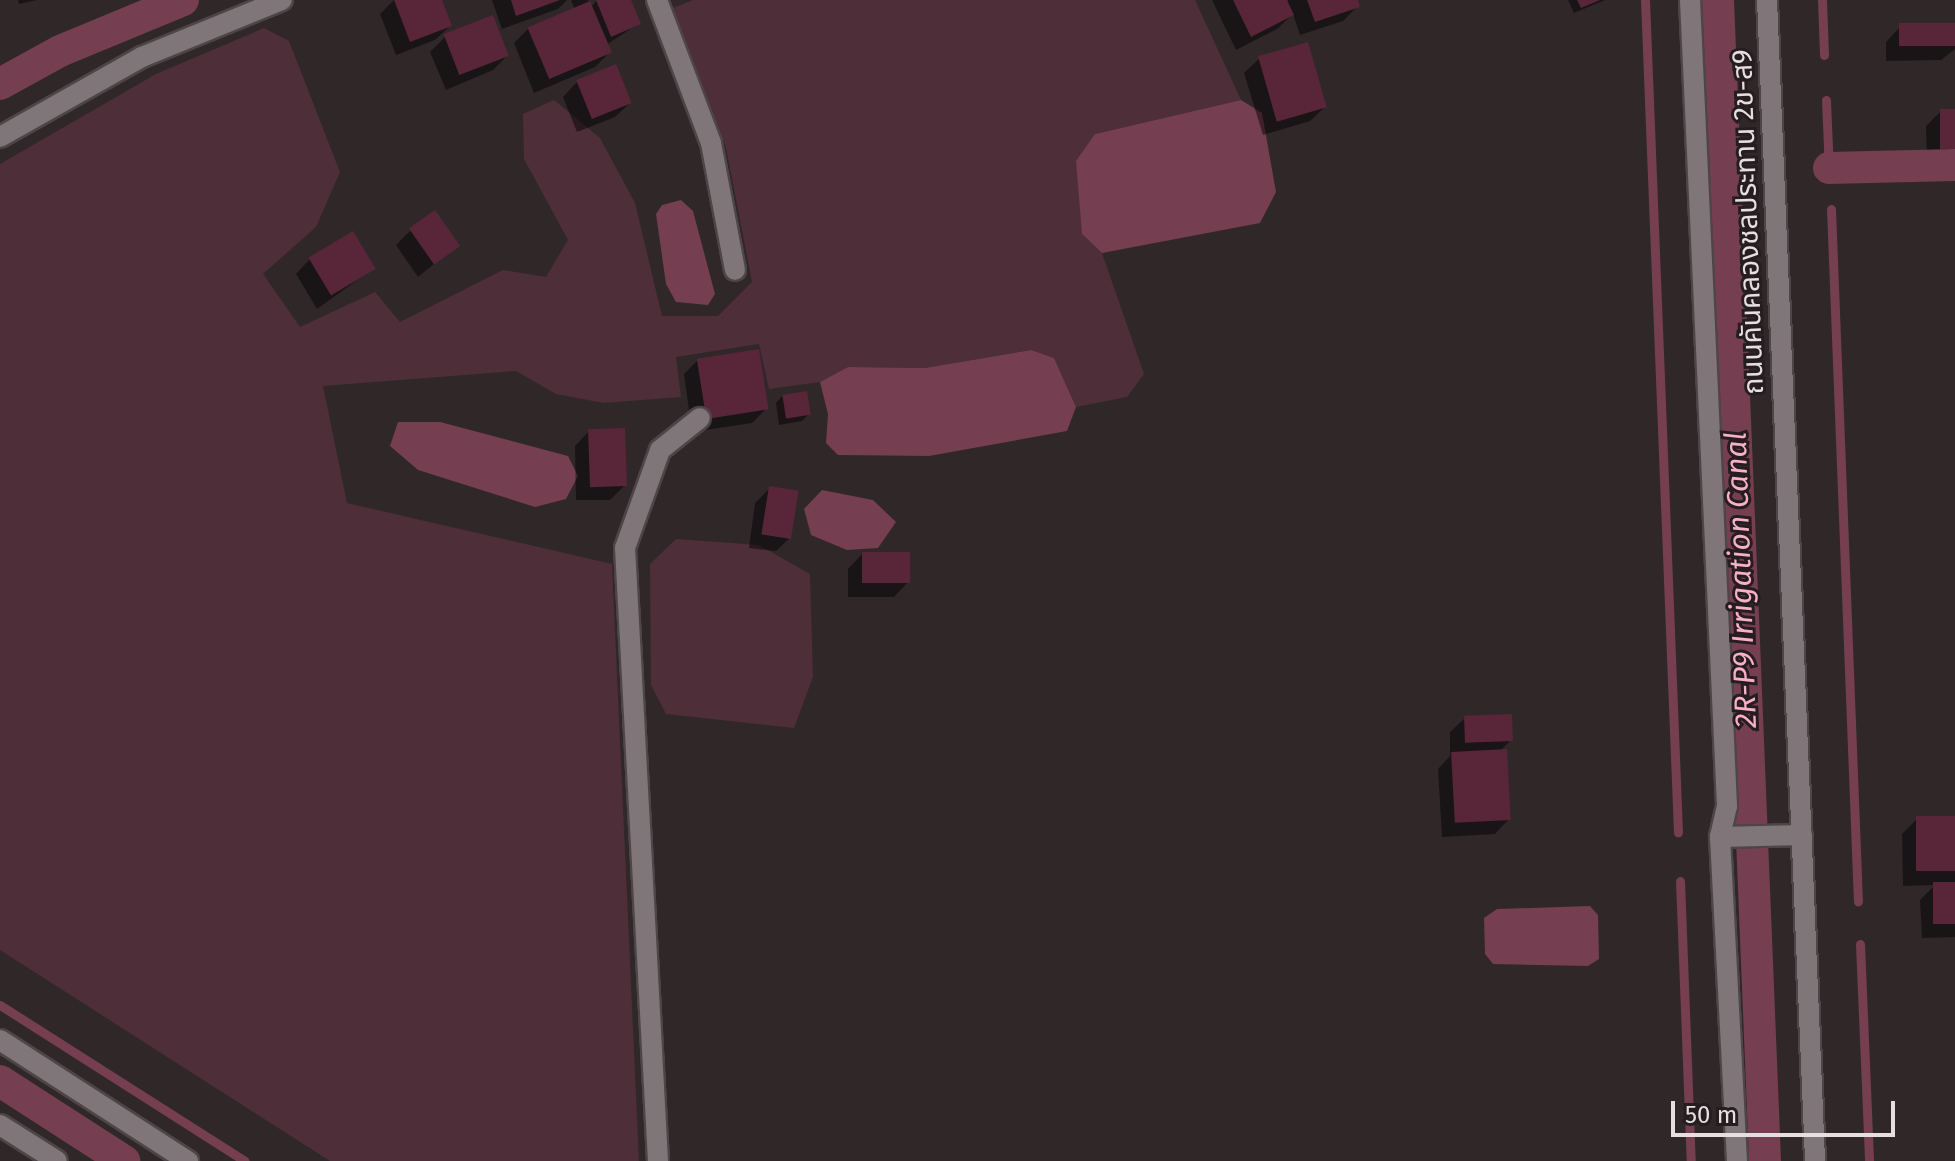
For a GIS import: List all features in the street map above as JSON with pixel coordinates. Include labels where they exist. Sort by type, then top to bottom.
[{"type":"street","points":[[0,137],[142,57],[282,0]]},
{"type":"street","points":[[657,0],[711,143],[735,270]]},
{"type":"street","points":[[1690,0],[1727,806],[1737,1161]]},
{"type":"street","name":"ถนนคันคลองชลประทาน 2ข-ส9","points":[[1767,0],[1793,835],[1815,1161]]},
{"type":"street","points":[[658,1161],[625,548],[660,450],[700,418]]},
{"type":"street","points":[[1728,837],[1793,835]]},
{"type":"street","points":[[0,1040],[188,1161]]},
{"type":"street","points":[[0,1126],[57,1161]]},
{"type":"shaded area","points":[[693,0],[1195,0],[1241,100],[1095,134],[1082,234],[1102,253],[1144,374],[1127,397],[1076,407],[1054,358],[1031,350],[925,368],[848,367],[820,382],[769,389],[759,344],[676,357],[681,397],[604,403],[556,394],[516,371],[323,386],[347,503],[612,564],[639,1161],[330,1161],[0,950],[0,164],[156,74],[264,28],[289,41],[340,172],[316,227],[263,274],[300,327],[375,292],[400,322],[503,270],[546,277],[568,240],[524,159],[523,114],[554,100],[600,138],[635,203],[662,316],[718,316],[752,282],[726,148],[673,8]]},
{"type":"shaded area","points":[[1241,100],[1262,113],[1276,192],[1260,223],[1102,253],[1082,234],[1076,161],[1095,134]]},
{"type":"shaded area","points":[[681,200],[693,211],[715,294],[708,305],[676,302],[666,284],[656,214],[662,205]]},
{"type":"shaded area","points":[[1031,350],[1054,358],[1076,407],[1067,431],[929,456],[838,455],[826,443],[828,414],[820,382],[848,367],[925,368]]},
{"type":"shaded area","points":[[398,422],[440,422],[568,456],[578,476],[566,499],[535,507],[418,470],[390,446]]},
{"type":"shaded area","points":[[822,490],[873,500],[896,522],[878,548],[847,550],[811,535],[804,509]]},
{"type":"shaded area","points":[[676,539],[759,545],[810,574],[813,677],[794,728],[666,714],[651,685],[650,564]]},
{"type":"shaded area","points":[[1590,906],[1598,915],[1599,959],[1588,966],[1493,964],[1485,954],[1484,918],[1497,909]]},
{"type":"building","points":[[394,0],[442,0],[452,26],[410,42]]},
{"type":"building","points":[[511,0],[560,0],[516,16]]},
{"type":"building","points":[[596,0],[631,0],[641,24],[611,37]]},
{"type":"building","points":[[1233,0],[1287,0],[1294,15],[1251,37]]},
{"type":"building","points":[[1307,0],[1358,0],[1360,7],[1315,22]]},
{"type":"building","points":[[1577,0],[1600,0],[1581,8]]},
{"type":"building","points":[[590,1],[612,53],[549,79],[527,28]]},
{"type":"building","points":[[493,15],[509,56],[459,75],[444,34]]},
{"type":"building","points":[[1899,23],[1955,23],[1955,46],[1899,46]]},
{"type":"building","points":[[1308,42],[1327,107],[1277,122],[1258,56]]},
{"type":"building","points":[[616,64],[632,103],[592,119],[576,80]]},
{"type":"building","points":[[1940,109],[1955,109],[1955,149],[1940,149]]},
{"type":"building","points":[[435,210],[460,246],[434,264],[409,228]]},
{"type":"building","points":[[353,231],[376,269],[331,295],[308,258]]},
{"type":"building","points":[[759,349],[769,409],[706,419],[697,359]]},
{"type":"building","points":[[807,391],[811,415],[786,419],[782,395]]},
{"type":"building","points":[[625,428],[627,486],[590,487],[588,429]]},
{"type":"building","points":[[769,486],[799,491],[791,539],[761,534]]},
{"type":"building","points":[[862,552],[910,552],[910,583],[862,583]]},
{"type":"building","points":[[1512,714],[1513,741],[1465,743],[1464,716]]},
{"type":"building","points":[[1507,749],[1511,820],[1455,823],[1451,752]]},
{"type":"building","points":[[1916,816],[1955,816],[1955,871],[1916,871]]},
{"type":"building","points":[[1933,882],[1955,882],[1955,924],[1933,924]]},
{"type":"waterway","points":[[0,84],[60,51],[183,0]]},
{"type":"waterway","points":[[1645,0],[1678,832]]},
{"type":"waterway","name":"2R-P9 Irrigation Canal","points":[[1718,0],[1765,1161]]},
{"type":"waterway","points":[[1822,0],[1824,55]]},
{"type":"waterway","points":[[1826,100],[1829,171]]},
{"type":"waterway","points":[[1829,168],[1955,165]]},
{"type":"waterway","points":[[1831,209],[1858,901]]},
{"type":"waterway","points":[[1680,881],[1691,1161]]},
{"type":"waterway","points":[[1860,944],[1869,1161]]},
{"type":"waterway","points":[[0,1005],[245,1161]]},
{"type":"waterway","name":"2R-P9 Irrigation Canal","points":[[0,1081],[124,1161]]}]
